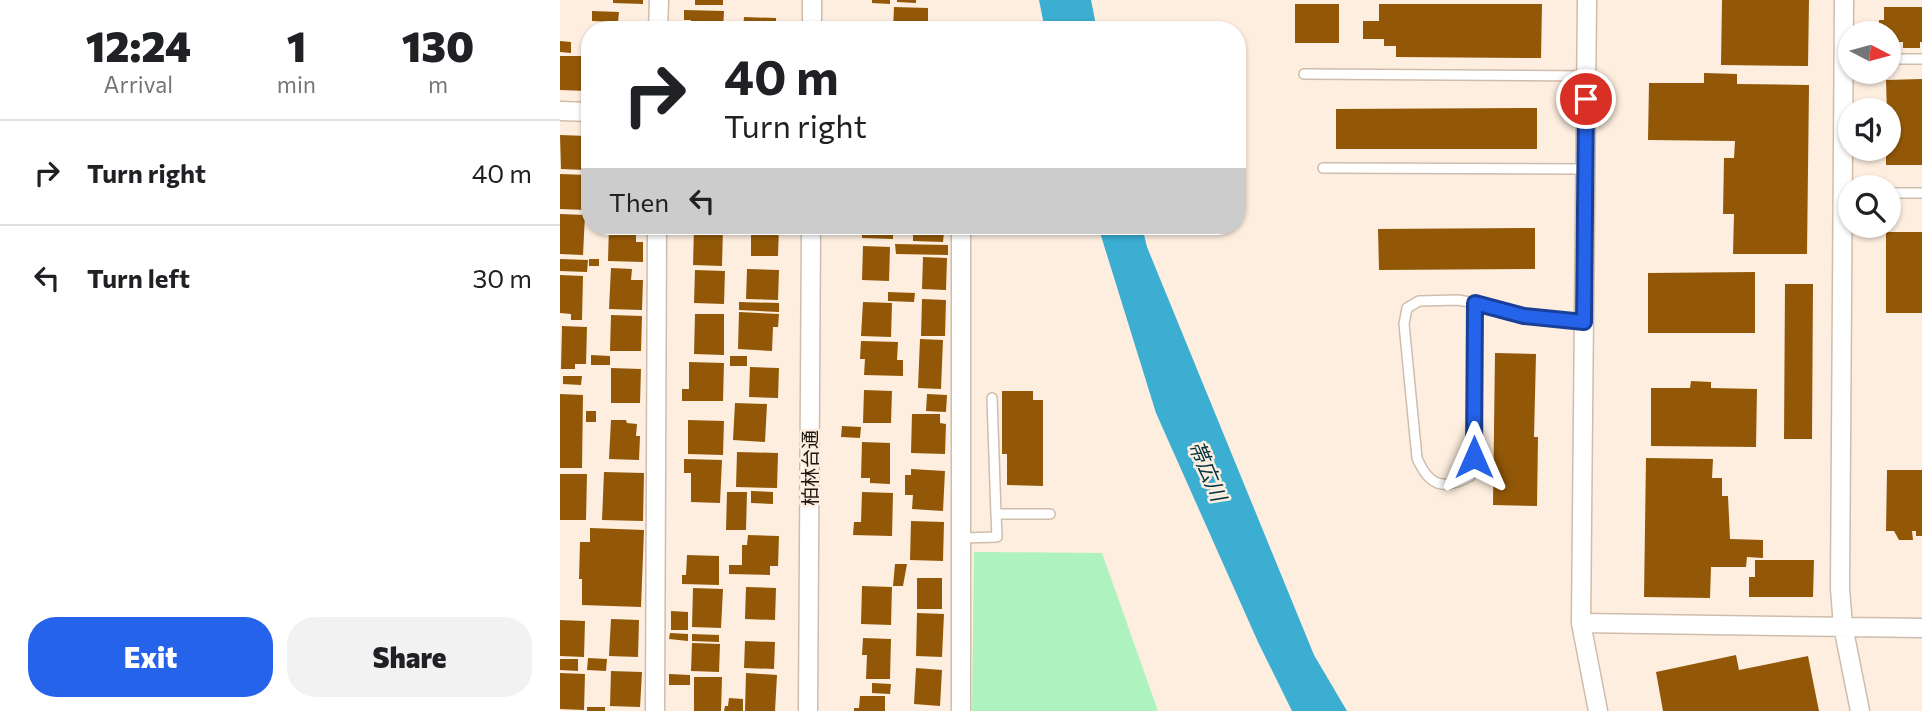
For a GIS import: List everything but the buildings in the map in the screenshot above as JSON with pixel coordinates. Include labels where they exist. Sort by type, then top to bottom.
[{"type":"street","points":[[658,21],[659,0]]},
{"type":"street","points":[[812,0],[812,21]]},
{"type":"street","points":[[1587,0],[1581,622],[1598,711]]},
{"type":"street","points":[[1844,0],[1845,21]]},
{"type":"street","points":[[1847,84],[1847,175]]},
{"type":"street","points":[[560,111],[581,112]]},
{"type":"street","points":[[655,711],[657,235]]},
{"type":"street","name":"柏林台通","points":[[808,711],[811,235]]},
{"type":"street","points":[[961,235],[961,711]]},
{"type":"street","points":[[1846,238],[1840,589],[1843,626],[1860,711]]},
{"type":"street","points":[[1581,622],[1922,628]]},
{"type":"lane","points":[[1901,59],[1922,59]]},
{"type":"lane","points":[[1304,75],[1586,76]]},
{"type":"lane","points":[[1323,168],[1584,169]]},
{"type":"lane","points":[[1901,193],[1922,193]]},
{"type":"lane","points":[[1475,303],[1474,457],[1470,475],[1456,484],[1436,483],[1425,477],[1417,458],[1404,324],[1407,308],[1419,301],[1458,300],[1475,303],[1524,316],[1584,322]]},
{"type":"lane","points":[[962,538],[997,537],[992,398]]},
{"type":"lane","points":[[996,514],[1050,514]]},
{"type":"green space","points":[[974,552],[1102,553],[1158,711],[972,711]]},
{"type":"water","points":[[1039,0],[1091,0],[1095,21],[1043,21]]},
{"type":"water","name":"帯広川","points":[[1101,235],[1144,235],[1314,655],[1347,711],[1292,711],[1258,642],[1156,413]]},
{"type":"route","points":[[1474,457],[1475,303],[1524,316],[1584,322],[1586,99]]}]
